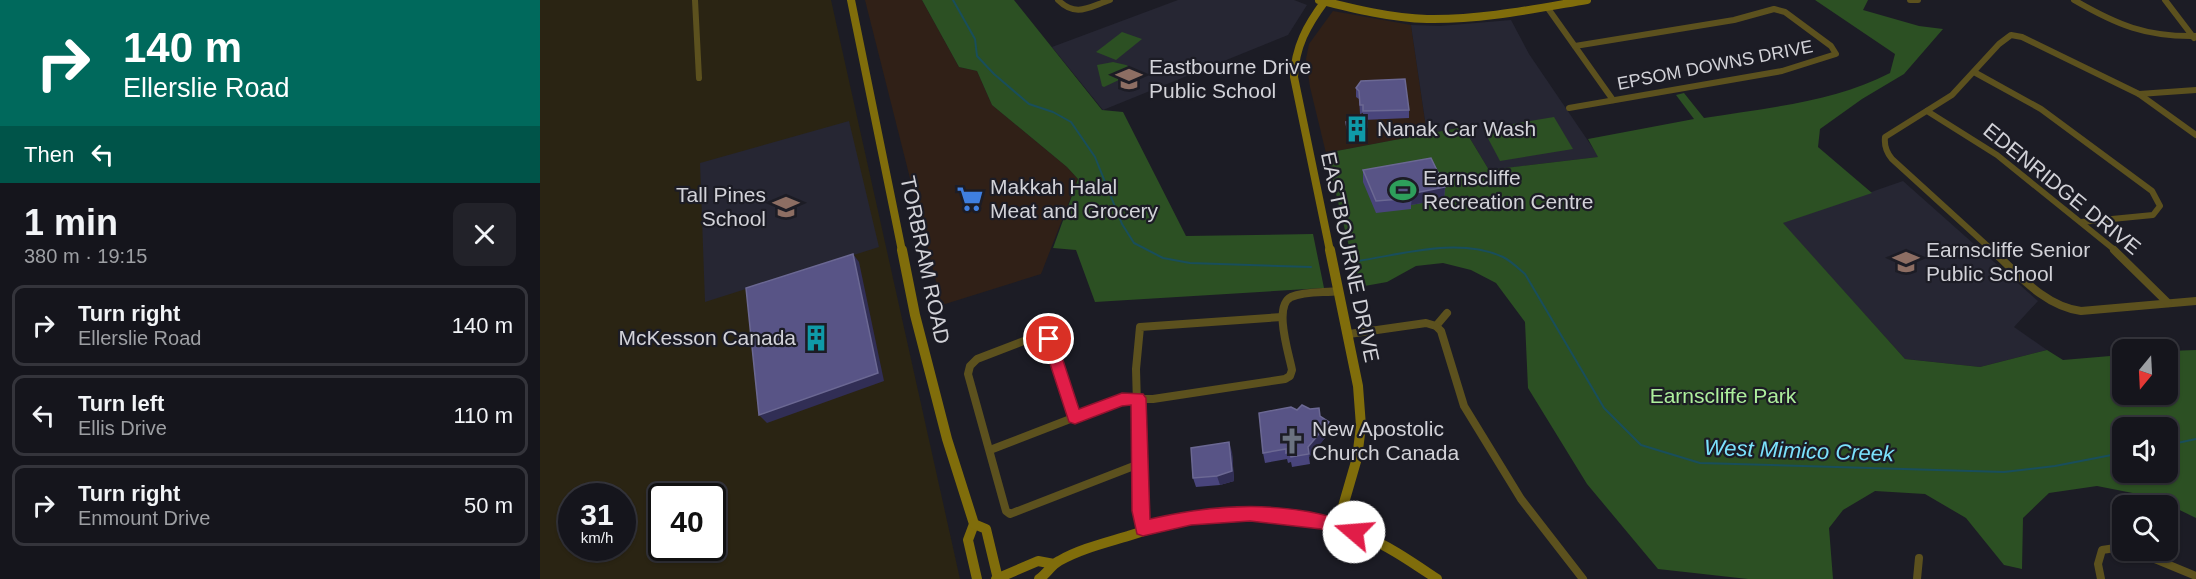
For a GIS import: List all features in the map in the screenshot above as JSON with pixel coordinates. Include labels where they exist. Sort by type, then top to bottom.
[{"type":"street","points":[[695,0],[699,78]]},
{"type":"street","name":"TORBRAM ROAD","points":[[851,0],[915,315],[947,439],[974,524],[968,540],[977,579]]},
{"type":"street","points":[[1058,0],[1067,9],[1079,11],[1110,0]]},
{"type":"street","points":[[1322,1],[1382,14],[1441,19],[1482,16],[1587,0]]},
{"type":"street","points":[[1910,0],[1918,0]]},
{"type":"street","points":[[2074,0],[2129,30],[2144,34],[2195,37]]},
{"type":"street","points":[[2165,0],[2195,37]]},
{"type":"street","name":"EASTBOURNE DRIVE","points":[[1322,1],[1300,38],[1295,53],[1294,77],[1358,386],[1361,426],[1357,458],[1337,527]]},
{"type":"street","points":[[1547,7],[1612,100]]},
{"type":"street","name":"EPSOM DOWNS DRIVE","points":[[1569,108],[1782,70],[1833,57],[1836,54],[1832,46],[1785,12],[1774,9],[1734,20],[1575,46]]},
{"type":"street","points":[[2196,135],[2139,94],[2011,35],[1999,44],[1952,95],[1885,137],[1885,152],[2042,296],[2067,309],[2081,311],[2196,302]]},
{"type":"street","points":[[1974,72],[2041,109],[2152,191],[2160,206],[2153,215],[2081,222]]},
{"type":"street","points":[[2139,94],[2196,90]]},
{"type":"street","name":"EDENRIDGE DRIVE","points":[[1927,111],[1997,155],[2135,267],[2168,303]]},
{"type":"street","points":[[990,450],[1122,399],[1153,399],[1285,379],[1290,376],[1292,370],[1282,306],[1287,299],[1339,291]]},
{"type":"street","points":[[1436,326],[1447,313]]},
{"type":"street","points":[[1143,529],[1136,369],[1140,327],[1282,317]]},
{"type":"street","points":[[1349,334],[1426,323],[1436,326],[1441,331],[1449,362],[1470,415],[1521,499],[1583,579]]},
{"type":"street","points":[[1075,417],[1049,339],[1038,336],[977,358],[969,366],[968,374],[1005,510],[1010,514],[1139,464]]},
{"type":"street","points":[[1039,579],[1044,577],[1054,564],[1143,529],[1191,517],[1250,514],[1321,521],[1398,552],[1437,579]]},
{"type":"street","name":"TORBRAM ROAD","points":[[974,524],[986,529],[997,579]]},
{"type":"street","points":[[2101,579],[2098,564],[2102,550],[2112,548]]},
{"type":"street","points":[[1917,579],[1919,558]]},
{"type":"street","points":[[997,579],[1038,561],[1054,564]]},
{"type":"street","points":[[2160,561],[2196,576]]},
{"type":"shaded area","points":[[540,0],[831,0],[960,579],[540,579]]},
{"type":"shaded area","points":[[865,0],[922,0],[959,67],[977,71],[992,105],[1067,167],[1078,179],[1041,274],[942,305]]},
{"type":"shaded area","name":"Eastbourne Drive Public School","points":[[1178,0],[1294,0],[1307,5],[1288,35],[1103,110],[1052,47]]},
{"type":"shaded area","points":[[1333,11],[1411,25],[1427,134],[1326,153],[1310,87],[1306,59],[1309,44]]},
{"type":"shaded area","points":[[1511,20],[1529,54],[1599,157],[1489,170],[1463,127],[1427,134],[1411,25],[1440,26]]},
{"type":"shaded area","name":"Tall Pines School","points":[[849,121],[879,247],[705,302],[700,163]]},
{"type":"shaded area","name":"Earnscliffe Senior Public School","points":[[1903,181],[2038,301],[2014,327],[2047,350],[1980,367],[1905,359],[1782,223]]},
{"type":"green space","points":[[922,0],[1014,0],[1102,110],[1123,112],[1186,236],[1313,234],[1324,288],[1095,302],[1076,250],[1053,248],[1078,179],[1067,167],[992,105],[977,71],[959,67]]},
{"type":"green space","name":"Earnscliffe Park","points":[[1815,0],[1868,0],[1863,10],[1919,26],[1943,29],[1904,74],[1862,99],[1820,129],[1818,147],[1872,193],[1783,223],[1905,359],[1980,367],[2047,350],[2063,360],[2112,356],[2112,405],[2178,405],[2178,351],[2196,350],[2196,518],[2178,509],[2178,495],[2143,495],[2097,486],[2049,493],[2023,518],[2022,569],[2004,565],[1966,518],[1925,494],[1875,491],[1843,510],[1829,528],[1833,579],[1748,579],[1658,569],[1587,484],[1528,388],[1525,322],[1496,283],[1471,270],[1443,263],[1416,266],[1387,282],[1359,287],[1326,153],[1463,127],[1489,170],[1598,157],[1588,139],[1694,119],[1676,95],[1684,93],[1704,118],[1799,103],[1846,91],[1890,73],[1895,54]]},
{"type":"green space","points":[[1122,32],[1142,39],[1116,60],[1096,52]]},
{"type":"green space","points":[[1113,62],[1138,71],[1104,87],[1097,65]]},
{"type":"green space","points":[[1554,117],[1573,149],[1500,161],[1483,129]]},
{"type":"building","points":[[1405,79],[1409,110],[1363,111],[1359,91],[1356,88],[1361,81]]},
{"type":"building","points":[[1367,121],[1367,127],[1347,128],[1346,122]]},
{"type":"building","name":"Earnscliffe Recreation Centre","points":[[1431,158],[1445,187],[1410,194],[1412,198],[1376,201],[1363,170]]},
{"type":"building","name":"McKesson Canada","points":[[853,254],[878,373],[759,415],[746,288]]},
{"type":"building","name":"New Apostolic Church Canada","points":[[1302,405],[1310,409],[1319,408],[1320,416],[1329,422],[1308,447],[1309,454],[1291,457],[1290,452],[1286,453],[1286,449],[1263,453],[1259,413],[1291,407],[1297,410]]},
{"type":"building","points":[[1229,442],[1232,471],[1217,476],[1193,478],[1191,448]]},
{"type":"waterway","name":"West Mimico Creek","points":[[953,0],[975,39],[977,56],[994,74],[1029,104],[1053,112],[1071,122],[1095,157],[1122,224],[1134,243],[1163,258],[1190,263],[1311,267]]},
{"type":"waterway","name":"West Mimico Creek","points":[[1358,261],[1412,251],[1449,248],[1468,248],[1503,257],[1525,274],[1604,408],[1641,445],[1700,463],[2004,472],[2055,466],[2112,455]]},
{"type":"waterway","name":"West Mimico Creek","points":[[2178,443],[2196,439]]},
{"type":"place","name":"Eastbourne Drive Public School","points":[[1129,79]]},
{"type":"place","name":"Nanak Car Wash","points":[[1357,129]]},
{"type":"place","name":"Earnscliffe Recreation Centre","points":[[1403,190]]},
{"type":"place","name":"Makkah Halal Meat and Grocery","points":[[970,199]]},
{"type":"place","name":"Tall Pines School","points":[[786,207]]},
{"type":"place","name":"Earnscliffe Senior Public School","points":[[1906,262]]},
{"type":"place","name":"McKesson Canada","points":[[816,338]]},
{"type":"place","name":"New Apostolic Church Canada","points":[[1292,441]]},
{"type":"route","points":[[1049,339],[1075,417],[1122,399],[1138,398],[1140,511],[1143,529],[1191,517],[1250,514],[1321,521],[1354,532]]}]
